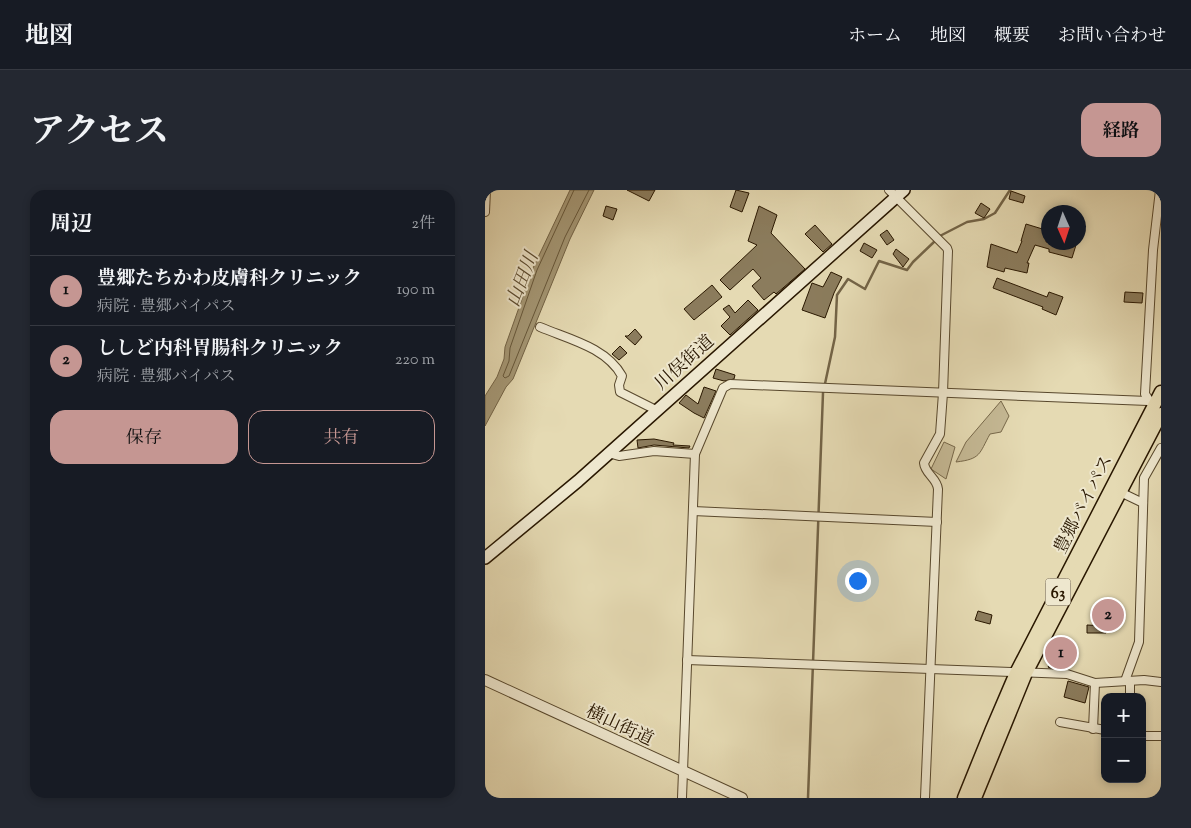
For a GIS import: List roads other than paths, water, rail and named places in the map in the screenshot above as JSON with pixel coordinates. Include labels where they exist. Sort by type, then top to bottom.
[{"type":"main road","name":"川俣街道","points":[[485,558],[578,481],[896,193]]},
{"type":"main road","name":"豊郷バイパス","points":[[965,798],[992,729],[1115,490],[1156,408],[1161,392]]},
{"type":"main road","name":"豊郷バイパス","points":[[975,798],[1021,673]]},
{"type":"street","points":[[485,212],[486,190]]},
{"type":"street","points":[[1156,408],[1145,394],[1152,259],[1160,190]]},
{"type":"street","points":[[896,193],[948,251],[940,434],[924,464],[924,468],[938,484],[925,798]]},
{"type":"street","points":[[540,327],[599,351],[617,366],[622,376],[619,392],[657,410]]},
{"type":"street","points":[[682,798],[695,454],[723,388],[729,384],[943,393],[1156,408]]},
{"type":"street","points":[[1129,693],[1127,681],[1139,642],[1144,478],[1161,448]]},
{"type":"street","points":[[608,453],[619,456],[654,451],[695,454]]},
{"type":"street","points":[[1115,490],[1143,503]]},
{"type":"street","points":[[693,511],[937,522]]},
{"type":"street","points":[[687,660],[1067,674],[1095,683],[1127,681],[1161,682]]},
{"type":"street","name":"横山街道","points":[[485,680],[742,798]]},
{"type":"street","points":[[1093,729],[1095,683]]},
{"type":"street","points":[[1060,722],[1101,730]]},
{"type":"street","points":[[1146,736],[1161,736]]},
{"type":"water","points":[[570,190],[594,190],[570,239],[513,379],[506,387],[485,426],[485,396],[497,377],[504,359],[505,347],[533,268]]},
{"type":"waterway","points":[[808,798],[823,393],[835,337],[837,295],[848,279],[865,289],[879,261],[907,270],[935,241],[934,239],[967,222],[984,219],[995,213],[1010,190]]},
{"type":"place","name":"ししど内科胃腸科クリニック","points":[[1108,615]]},
{"type":"place","name":"豊郷たちかわ皮膚科クリニック","points":[[1061,653]]},
{"type":"water label","name":"山田川","points":[[521,279]]}]
